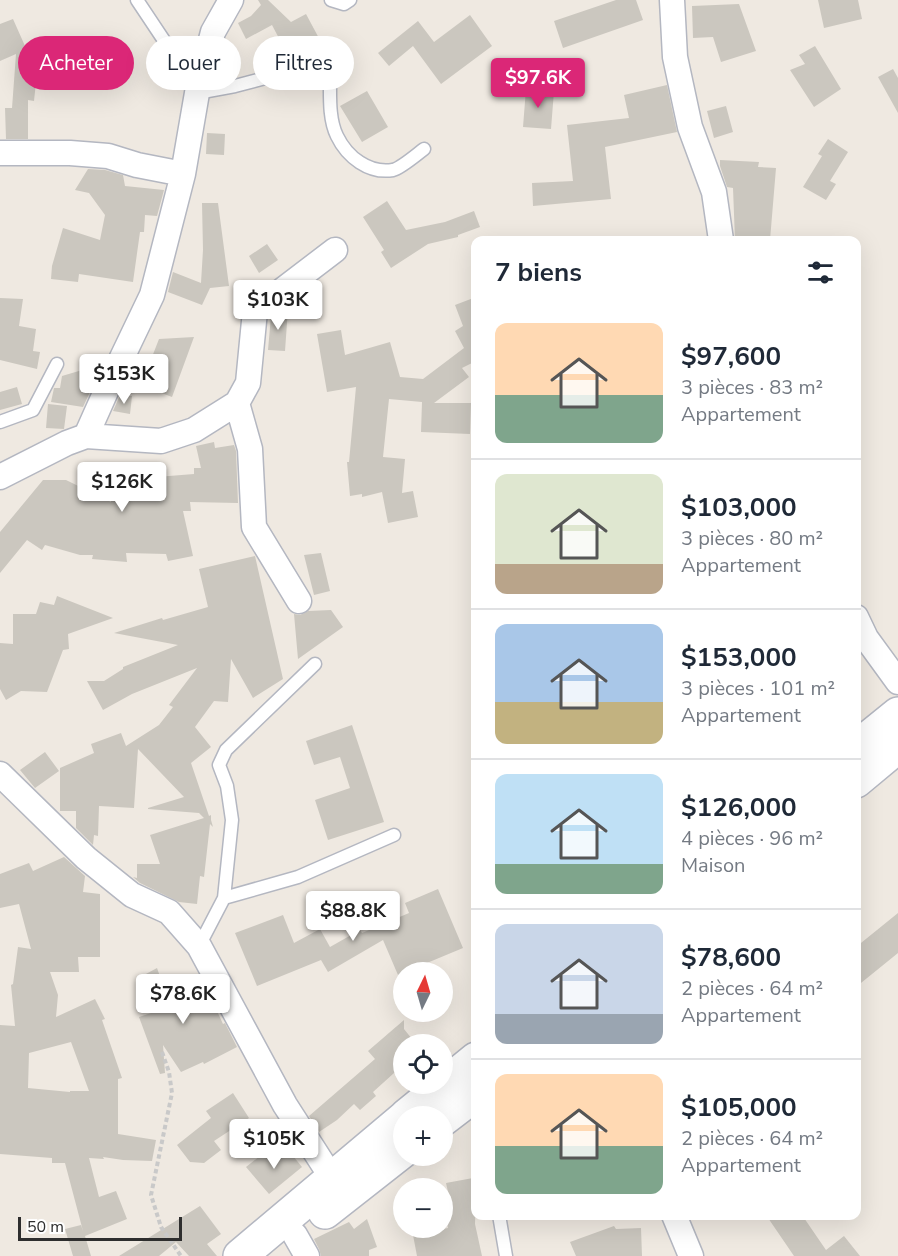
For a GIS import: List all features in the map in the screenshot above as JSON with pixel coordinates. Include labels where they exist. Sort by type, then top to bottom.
[{"type":"main road","points":[[861,744],[898,714]]},
{"type":"main road","points":[[861,777],[898,746]]},
{"type":"main road","points":[[418,1106],[471,1063]]},
{"type":"main road","points":[[453,1112],[471,1098]]},
{"type":"main road","points":[[240,1256],[393,1127]]},
{"type":"main road","points":[[269,1256],[301,1246],[393,1160]]},
{"type":"street","points":[[212,36],[231,0]]},
{"type":"street","points":[[672,0],[675,57],[690,128],[714,192],[720,236]]},
{"type":"street","points":[[86,436],[152,295],[183,174],[199,90]]},
{"type":"street","points":[[0,153],[70,153],[108,156],[137,165],[183,174]]},
{"type":"street","points":[[0,477],[86,436],[161,441],[194,430],[237,403],[248,383],[255,311],[335,250]]},
{"type":"street","points":[[237,403],[250,449],[254,527],[299,601]]},
{"type":"street","points":[[861,628],[898,682]]},
{"type":"street","points":[[0,774],[86,858],[132,896],[169,912],[199,946],[285,1105],[332,1178]]},
{"type":"street","points":[[676,1220],[691,1256]]},
{"type":"lane","points":[[137,0],[161,36]]},
{"type":"lane","points":[[331,0],[344,4],[350,0]]},
{"type":"lane","points":[[241,84],[313,67],[330,81],[330,110],[337,136],[352,158],[373,170],[395,170],[424,149]]},
{"type":"lane","points":[[0,423],[33,410],[57,364]]},
{"type":"lane","points":[[199,946],[224,898],[232,820],[227,786],[219,765],[226,750],[315,664]]},
{"type":"lane","points":[[224,898],[298,877],[394,835]]},
{"type":"lane","points":[[500,1220],[506,1256]]},
{"type":"path","points":[[162,1052],[170,1072],[172,1093],[151,1195],[161,1227],[181,1256]]},
{"type":"building","points":[[258,0],[268,0],[291,22],[306,14],[318,36],[278,36],[272,25],[246,39],[238,23],[251,16],[261,5]]},
{"type":"building","points":[[616,0],[636,0],[643,20],[563,48],[554,21]]},
{"type":"building","points":[[818,0],[858,0],[862,19],[824,28]]},
{"type":"building","points":[[739,4],[756,51],[721,62],[713,37],[693,38],[692,6]]},
{"type":"building","points":[[470,15],[492,46],[441,84],[413,46],[389,66],[378,53],[418,21],[434,42]]},
{"type":"building","points":[[13,19],[21,36],[18,36],[18,90],[35,90],[34,101],[28,100],[28,139],[6,139],[5,108],[12,108],[16,54],[0,61],[0,24]]},
{"type":"building","points":[[815,46],[841,89],[814,107],[790,70],[805,64],[799,55]]},
{"type":"building","points":[[893,69],[898,78],[898,113],[878,77]]},
{"type":"building","points":[[667,85],[677,132],[605,147],[611,199],[533,206],[532,183],[573,181],[567,125],[629,118],[624,95]]},
{"type":"building","points":[[526,89],[554,91],[551,129],[523,127]]},
{"type":"building","points":[[367,91],[388,127],[362,142],[340,106]]},
{"type":"building","points":[[726,106],[733,132],[714,138],[707,111]]},
{"type":"building","points":[[207,133],[225,134],[224,155],[206,154]]},
{"type":"building","points":[[828,139],[848,152],[830,181],[836,184],[826,200],[803,187],[822,156],[818,154]]},
{"type":"building","points":[[720,160],[759,162],[758,167],[776,168],[770,236],[735,236],[733,188],[727,187]]},
{"type":"building","points":[[88,169],[105,170],[123,175],[125,186],[164,190],[157,216],[145,215],[144,232],[140,232],[133,282],[79,274],[78,282],[51,279],[52,266],[63,228],[100,240],[105,215],[89,193],[75,190]]},
{"type":"building","points":[[387,201],[406,230],[445,222],[474,211],[480,227],[458,235],[458,237],[428,244],[391,268],[381,252],[384,250],[363,217]]},
{"type":"building","points":[[202,203],[218,203],[229,286],[210,288],[202,305],[168,292],[173,272],[201,283]]},
{"type":"building","points":[[267,244],[278,260],[259,273],[249,256]]},
{"type":"building","points":[[0,298],[23,299],[19,326],[36,329],[33,351],[40,352],[37,369],[0,360]]},
{"type":"building","points":[[471,299],[471,364],[462,368],[469,377],[434,403],[471,403],[470,434],[421,432],[422,402],[389,399],[383,457],[405,459],[402,493],[413,491],[418,517],[388,523],[382,492],[362,497],[362,494],[350,496],[347,462],[349,462],[356,387],[327,392],[317,334],[341,330],[345,355],[390,342],[400,377],[423,379],[464,348],[455,331],[463,326],[455,305]]},
{"type":"building","points":[[282,308],[288,309],[285,351],[268,350],[271,316]]},
{"type":"building","points":[[194,337],[172,397],[141,385],[159,339]]},
{"type":"building","points":[[89,368],[85,391],[90,392],[83,407],[51,402],[54,388],[60,388],[62,376]]},
{"type":"building","points":[[17,387],[22,404],[0,410],[0,392]]},
{"type":"building","points":[[120,395],[132,396],[130,414],[113,411]]},
{"type":"building","points":[[48,404],[67,406],[64,429],[46,428]]},
{"type":"building","points":[[214,442],[215,448],[234,445],[238,503],[190,502],[191,511],[183,511],[193,556],[168,561],[166,554],[126,553],[127,562],[92,559],[93,555],[80,555],[45,545],[42,550],[27,540],[0,573],[0,532],[43,480],[66,480],[111,502],[112,482],[145,483],[144,478],[194,474],[194,468],[201,468],[196,446]]},
{"type":"building","points":[[321,553],[330,591],[314,595],[304,555]]},
{"type":"building","points":[[255,556],[283,679],[253,698],[231,659],[228,702],[214,701],[195,727],[211,747],[191,763],[209,816],[211,815],[213,827],[210,824],[204,877],[200,876],[197,904],[179,902],[140,883],[133,877],[137,878],[137,864],[160,864],[150,835],[204,818],[199,813],[148,809],[184,797],[138,749],[134,808],[99,806],[98,836],[94,835],[93,845],[76,828],[76,811],[60,811],[60,768],[94,753],[91,744],[121,733],[126,746],[159,725],[173,707],[169,705],[197,668],[132,694],[103,710],[87,681],[104,681],[123,667],[178,645],[114,633],[208,607],[199,569]]},
{"type":"building","points":[[57,596],[113,618],[68,634],[69,649],[63,650],[47,692],[21,691],[6,700],[0,689],[0,643],[13,644],[13,614],[36,614],[40,602],[54,605]]},
{"type":"building","points":[[331,610],[343,627],[298,659],[294,614]]},
{"type":"building","points":[[352,725],[384,822],[328,840],[315,800],[350,788],[340,757],[314,765],[306,741]]},
{"type":"building","points":[[45,752],[59,771],[35,788],[20,770]]},
{"type":"building","points":[[64,857],[85,876],[83,892],[100,894],[100,957],[78,957],[79,972],[50,972],[58,995],[56,1017],[95,999],[105,1019],[102,1020],[122,1078],[118,1079],[118,1134],[156,1140],[152,1161],[89,1158],[99,1197],[116,1191],[127,1219],[85,1236],[91,1256],[73,1256],[65,1229],[81,1225],[83,1231],[65,1163],[52,1163],[52,1158],[0,1154],[0,1025],[15,1026],[11,985],[18,947],[31,949],[19,904],[0,908],[0,874],[29,863],[33,871]],"holes":[[[71,1042],[89,1091],[70,1092],[28,1088],[29,1053]]]},
{"type":"building","points":[[438,889],[463,948],[429,962],[393,963],[383,940],[328,972],[321,960],[257,986],[235,933],[283,915],[294,943],[320,929],[330,947],[360,930],[362,933],[409,913],[405,903]]},
{"type":"building","points":[[898,913],[898,953],[861,983],[861,943]]},
{"type":"building","points":[[157,968],[163,985],[190,978],[197,999],[209,994],[237,1047],[204,1064],[203,1062],[181,1072],[163,1045],[165,1073],[160,1074],[139,1017],[154,1012],[144,975]]},
{"type":"building","points":[[404,1022],[404,1029],[408,1034],[393,1034],[393,1074],[373,1092],[376,1096],[360,1110],[354,1104],[337,1120],[319,1132],[309,1116],[375,1059],[368,1051]]},
{"type":"building","points":[[233,1093],[249,1118],[214,1141],[221,1150],[204,1163],[190,1162],[177,1145],[211,1118],[206,1111]]},
{"type":"building","points":[[289,1151],[302,1167],[269,1194],[246,1167],[265,1152],[275,1163]]},
{"type":"building","points":[[471,1178],[471,1220],[475,1220],[482,1256],[417,1256],[414,1238],[453,1238],[453,1182]]},
{"type":"building","points":[[200,1206],[221,1234],[207,1244],[217,1256],[189,1256],[176,1242],[159,1256],[119,1256]]},
{"type":"building","points":[[367,1219],[377,1247],[369,1250],[369,1256],[321,1256],[314,1239],[349,1222],[354,1229]]},
{"type":"building","points":[[769,1220],[805,1220],[826,1250],[844,1236],[860,1256],[794,1256]]},
{"type":"building","points":[[614,1226],[616,1229],[641,1228],[642,1256],[576,1256],[570,1242]]}]
